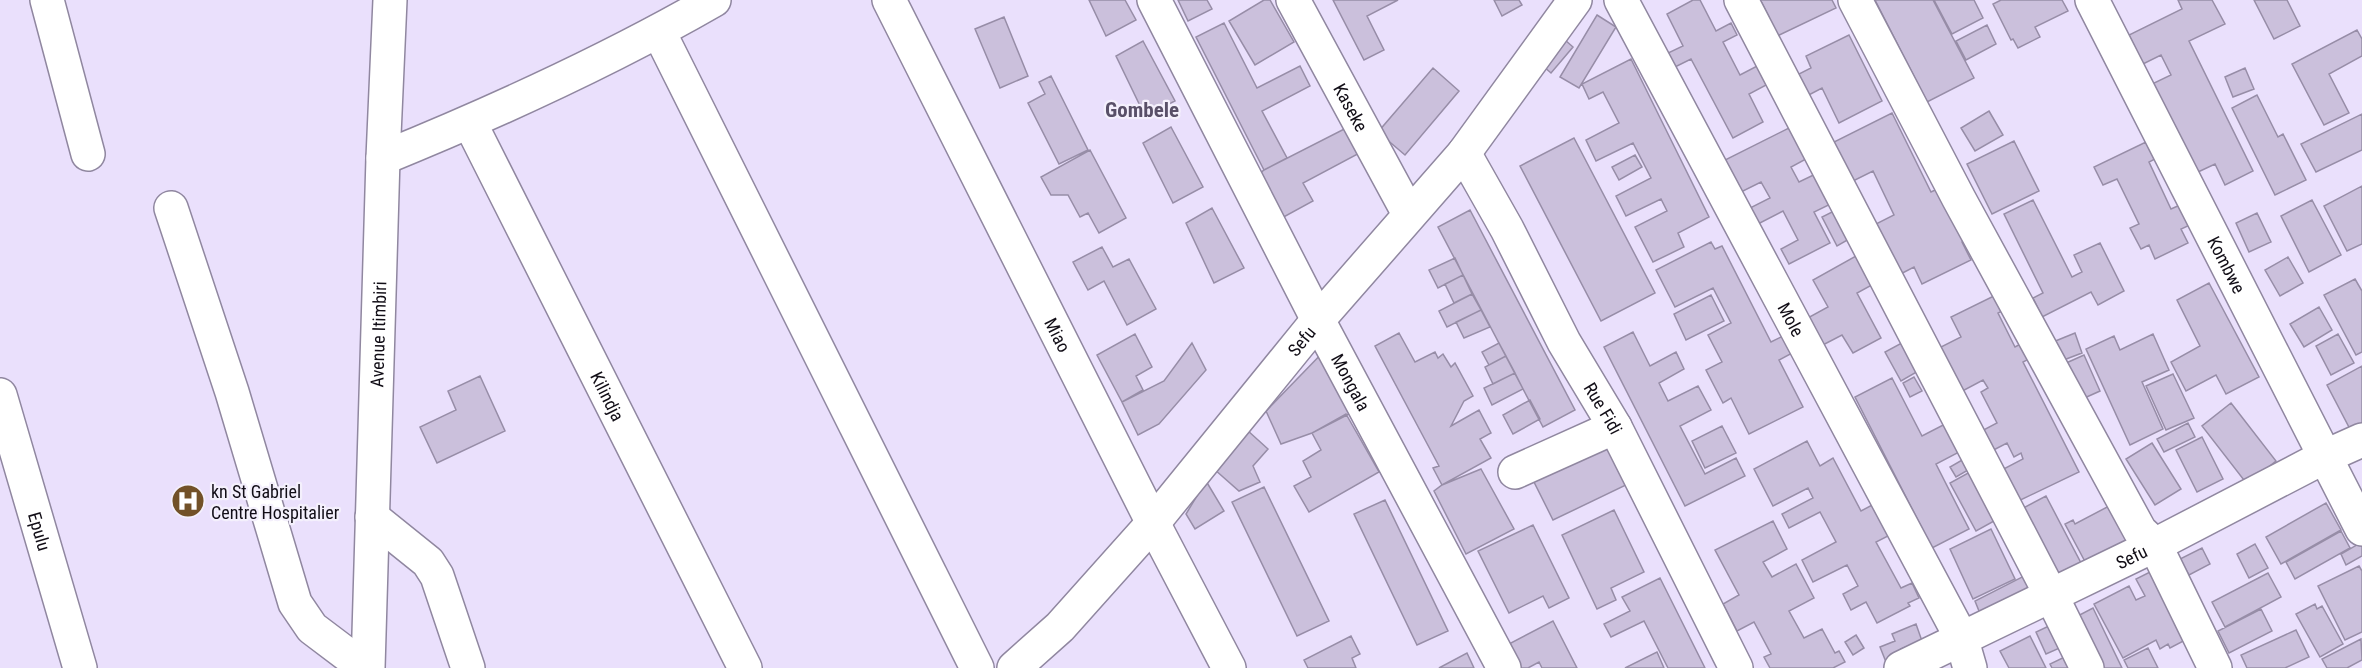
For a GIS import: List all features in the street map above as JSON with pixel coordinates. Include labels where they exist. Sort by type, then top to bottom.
[{"type":"street","points":[[47,0],[88,154]]},
{"type":"street","name":"Avenue Itimbiri","points":[[366,668],[390,0]]},
{"type":"street","points":[[383,158],[470,123],[659,32],[714,0]]},
{"type":"street","name":"Miao","points":[[890,0],[1153,523],[1229,668]]},
{"type":"street","name":"Mongala","points":[[1154,0],[1318,320],[1504,668]]},
{"type":"street","name":"Kaseke","points":[[1293,0],[1409,214]]},
{"type":"street","name":"Mole","points":[[1621,0],[1962,637],[1970,668]]},
{"type":"street","points":[[1741,0],[2087,668]]},
{"type":"street","points":[[1855,0],[1965,210],[2140,531],[2155,545],[2215,668]]},
{"type":"street","name":"Kombwe","points":[[2092,0],[2362,529]]},
{"type":"street","name":"Sefu","points":[[1014,668],[1060,627],[1153,523],[1318,320],[1464,153],[1529,65],[1560,7]]},
{"type":"street","points":[[659,32],[977,668]]},
{"type":"street","name":"Kilindja","points":[[470,123],[745,668]]},
{"type":"street","name":"Rue Fidi","points":[[1464,153],[1507,229],[1564,342],[1615,427],[1736,668]]},
{"type":"street","points":[[171,208],[232,392],[294,603],[312,628],[366,668]]},
{"type":"street","name":"Epulu","points":[[0,395],[80,668]]},
{"type":"street","points":[[1515,472],[1615,427]]},
{"type":"street","name":"Sefu","points":[[1901,668],[2155,545],[2324,457],[2362,440]]},
{"type":"street","points":[[372,518],[428,562],[437,576],[468,668]]},
{"type":"building","points":[[1089,0],[1125,0],[1136,20],[1106,36]]},
{"type":"building","points":[[1178,0],[1207,0],[1212,9],[1188,21]]},
{"type":"building","points":[[1264,0],[1270,0],[1294,42],[1255,65],[1229,21]]},
{"type":"building","points":[[1333,0],[1398,0],[1367,16],[1384,50],[1364,60]]},
{"type":"building","points":[[1494,0],[1519,0],[1522,5],[1502,16]]},
{"type":"building","points":[[1693,0],[1700,0],[1716,31],[1731,23],[1737,35],[1723,42],[1740,75],[1761,64],[1770,83],[1749,94],[1763,122],[1733,138],[1691,59],[1675,67],[1668,53],[1683,46],[1667,14]]},
{"type":"building","points":[[1752,0],[1832,0],[1836,8],[1769,40],[1760,22],[1769,17],[1762,3],[1755,7]]},
{"type":"building","points":[[1875,0],[1933,0],[1974,78],[1927,102]]},
{"type":"building","points":[[1934,0],[1974,0],[1983,18],[1952,34]]},
{"type":"building","points":[[2001,0],[2062,0],[2068,11],[2035,27],[2040,37],[2018,48],[2013,39],[2011,40],[1993,4]]},
{"type":"building","points":[[2178,0],[2212,0],[2225,24],[2189,41],[2253,171],[2225,185],[2215,164],[2196,173],[2152,84],[2171,75],[2161,55],[2143,64],[2129,35],[2182,9]]},
{"type":"building","points":[[2254,0],[2287,0],[2300,26],[2274,39]]},
{"type":"building","points":[[1597,15],[1616,27],[1579,88],[1560,77]]},
{"type":"building","points":[[1004,17],[1028,76],[1000,88],[975,29]]},
{"type":"building","points":[[1224,23],[1257,88],[1300,66],[1310,86],[1262,111],[1287,158],[1264,170],[1196,37]]},
{"type":"building","points":[[1987,25],[1996,44],[1966,60],[1956,41]]},
{"type":"building","points":[[2357,30],[2362,39],[2362,56],[2329,74],[2349,113],[2324,125],[2292,64]]},
{"type":"building","points":[[1849,35],[1882,101],[1839,123],[1822,88],[1805,97],[1795,76],[1811,68],[1806,56]]},
{"type":"building","points":[[1565,40],[1573,47],[1551,73],[1543,66]]},
{"type":"building","points":[[1143,41],[1175,101],[1145,116],[1116,56]]},
{"type":"building","points":[[1631,59],[1709,217],[1678,233],[1684,247],[1653,262],[1635,227],[1667,211],[1661,199],[1626,216],[1616,196],[1651,178],[1633,143],[1596,161],[1586,140],[1619,123],[1603,92],[1589,99],[1582,84]]},
{"type":"building","points":[[1433,68],[1459,91],[1405,155],[1378,132]]},
{"type":"building","points":[[2245,68],[2254,89],[2233,97],[2225,77]]},
{"type":"building","points":[[1051,76],[1088,150],[1059,164],[1028,103],[1045,94],[1039,82]]},
{"type":"building","points":[[2257,95],[2278,137],[2283,134],[2306,180],[2275,195],[2232,108]]},
{"type":"building","points":[[1989,111],[2003,135],[1975,151],[1961,128]]},
{"type":"building","points":[[1892,113],[1931,192],[1946,185],[1973,236],[1962,242],[1971,260],[1922,284],[1914,267],[1891,279],[1866,229],[1894,215],[1873,171],[1845,185],[1826,146]]},
{"type":"building","points":[[2362,114],[2362,150],[2316,172],[2301,144]]},
{"type":"building","points":[[1803,121],[1819,152],[1791,167],[1799,182],[1828,168],[1843,198],[1814,212],[1830,243],[1789,264],[1781,249],[1798,240],[1783,211],[1758,224],[1750,208],[1770,198],[1761,182],[1741,192],[1725,160]]},
{"type":"building","points":[[1356,123],[1369,148],[1303,183],[1313,201],[1280,219],[1257,176],[1264,170]]},
{"type":"building","points":[[1171,127],[1203,187],[1173,203],[1143,143]]},
{"type":"building","points":[[1574,138],[1655,293],[1601,321],[1520,166]]},
{"type":"building","points":[[2014,141],[2039,191],[1992,214],[1967,164]]},
{"type":"building","points":[[2146,142],[2155,159],[2149,162],[2171,209],[2180,205],[2190,225],[2181,229],[2188,243],[2155,259],[2149,245],[2141,249],[2130,228],[2139,224],[2117,179],[2103,185],[2094,167]]},
{"type":"building","points":[[1090,150],[1126,218],[1099,233],[1088,213],[1080,217],[1068,195],[1051,195],[1041,177]]},
{"type":"building","points":[[1635,155],[1642,167],[1619,180],[1612,167]]},
{"type":"building","points":[[2362,186],[2362,244],[2347,251],[2324,206]]},
{"type":"building","points":[[2033,200],[2072,277],[2082,272],[2074,255],[2100,243],[2124,291],[2098,305],[2091,292],[2042,317],[2033,298],[2043,293],[2004,214]]},
{"type":"building","points":[[2312,200],[2341,255],[2309,272],[2281,216]]},
{"type":"building","points":[[1844,206],[1858,234],[1837,246],[1822,217]]},
{"type":"building","points":[[1212,208],[1244,268],[1214,283],[1186,223]]},
{"type":"building","points":[[1470,210],[1575,410],[1543,427],[1438,227]]},
{"type":"building","points":[[2257,213],[2271,242],[2249,252],[2236,223]]},
{"type":"building","points":[[1711,242],[1715,249],[1722,246],[1771,342],[1787,334],[1796,351],[1779,360],[1803,407],[1749,434],[1731,398],[1723,403],[1706,370],[1722,362],[1708,335],[1731,323],[1713,288],[1675,307],[1656,270]]},
{"type":"building","points":[[1102,247],[1113,267],[1129,259],[1156,309],[1127,325],[1104,281],[1088,290],[1073,262]]},
{"type":"building","points":[[1865,251],[1881,280],[1857,293],[1881,338],[1853,353],[1842,335],[1819,347],[1804,320],[1828,307],[1813,280]]},
{"type":"building","points":[[2288,257],[2303,283],[2280,296],[2265,270]]},
{"type":"building","points":[[1455,258],[1463,275],[1438,288],[1429,270]]},
{"type":"building","points":[[1463,275],[1472,294],[1454,303],[1445,284]]},
{"type":"building","points":[[2355,279],[2362,291],[2362,352],[2356,355],[2324,295]]},
{"type":"building","points":[[2209,283],[2259,377],[2226,394],[2216,375],[2186,391],[2171,362],[2200,346],[2177,300]]},
{"type":"building","points":[[2006,290],[2014,305],[1998,313],[2015,347],[2030,339],[2038,354],[2023,362],[2079,472],[2010,505],[1994,474],[2023,459],[2021,453],[2014,457],[2007,443],[1984,455],[1974,435],[1997,423],[1981,392],[1988,388],[1983,380],[1955,395],[1933,351],[1961,337],[1951,317]]},
{"type":"building","points":[[1472,294],[1481,310],[1447,327],[1439,311]]},
{"type":"building","points":[[1711,295],[1724,321],[1686,340],[1674,314]]},
{"type":"building","points":[[2319,307],[2332,330],[2304,347],[2290,324]]},
{"type":"building","points":[[1481,310],[1490,327],[1464,338],[1456,322]]},
{"type":"building","points":[[1633,332],[1650,366],[1676,352],[1684,369],[1659,383],[1668,401],[1698,386],[1711,410],[1680,426],[1705,474],[1736,458],[1745,476],[1685,506],[1604,347]]},
{"type":"building","points":[[1399,333],[1415,362],[1435,352],[1438,358],[1443,354],[1451,367],[1455,363],[1473,396],[1464,401],[1451,426],[1479,410],[1491,433],[1480,439],[1491,458],[1442,485],[1433,468],[1439,466],[1375,346]]},
{"type":"building","points":[[2075,333],[2082,353],[2061,361],[2053,342]]},
{"type":"building","points":[[1135,334],[1152,367],[1136,376],[1143,390],[1122,402],[1097,355]]},
{"type":"building","points":[[2153,334],[2169,370],[2142,382],[2163,429],[2130,445],[2086,349],[2114,336],[2120,350]]},
{"type":"building","points":[[2338,334],[2354,363],[2331,375],[2316,346]]},
{"type":"building","points":[[1911,338],[1927,366],[1901,381],[1885,352]]},
{"type":"building","points":[[1192,343],[1206,370],[1159,424],[1138,435],[1122,402],[1164,381]]},
{"type":"building","points":[[1499,343],[1506,356],[1489,365],[1482,352]]},
{"type":"building","points":[[1330,345],[1359,409],[1312,433],[1281,444],[1266,411]]},
{"type":"building","points":[[2084,355],[2100,391],[2080,400],[2064,364]]},
{"type":"building","points":[[1506,356],[1515,373],[1493,384],[1485,367]]},
{"type":"building","points":[[2362,366],[2362,425],[2351,431],[2327,385]]},
{"type":"building","points":[[1515,373],[1523,389],[1492,405],[1484,388]]},
{"type":"building","points":[[2173,374],[2194,418],[2166,430],[2146,386]]},
{"type":"building","points":[[480,376],[505,431],[437,463],[420,427],[456,410],[448,391]]},
{"type":"building","points":[[1914,377],[1922,391],[1910,397],[1903,383]]},
{"type":"building","points":[[1892,378],[1922,436],[1949,422],[1963,450],[1936,464],[1969,529],[1932,548],[1855,397]]},
{"type":"building","points":[[1530,400],[1540,419],[1513,434],[1503,415]]},
{"type":"building","points":[[2231,403],[2276,461],[2247,484],[2202,426]]},
{"type":"building","points":[[1346,414],[1379,472],[1309,512],[1294,486],[1311,477],[1303,461],[1321,450],[1312,433]]},
{"type":"building","points":[[2188,423],[2195,437],[2164,452],[2157,439]]},
{"type":"building","points":[[1722,426],[1736,453],[1705,468],[1692,441]]},
{"type":"building","points":[[1247,430],[1268,449],[1253,466],[1260,482],[1239,491],[1214,469]]},
{"type":"building","points":[[2202,437],[2223,479],[2197,492],[2176,450]]},
{"type":"building","points":[[1604,440],[1626,485],[1553,520],[1531,476]]},
{"type":"building","points":[[1807,441],[1820,466],[1833,458],[1861,511],[1874,504],[1890,535],[1876,542],[1901,588],[1912,583],[1919,598],[1908,603],[1910,606],[1877,623],[1866,602],[1851,610],[1843,594],[1858,586],[1847,565],[1813,582],[1802,560],[1836,542],[1820,512],[1789,528],[1782,514],[1813,498],[1808,488],[1773,506],[1754,469]]},
{"type":"building","points":[[2152,443],[2181,489],[2155,505],[2126,459]]},
{"type":"building","points":[[1969,456],[1975,466],[1956,477],[1950,467]]},
{"type":"building","points":[[1979,467],[2005,515],[1976,531],[1950,483]]},
{"type":"building","points":[[1481,469],[1514,529],[1466,554],[1434,491],[1442,485]]},
{"type":"building","points":[[1206,481],[1224,511],[1195,529],[1186,514]]},
{"type":"building","points":[[1264,487],[1329,621],[1297,636],[1232,502]]},
{"type":"building","points":[[2046,496],[2081,563],[2049,579],[2014,513]]},
{"type":"building","points":[[1385,500],[1448,631],[1417,645],[1354,514]]},
{"type":"building","points":[[2326,503],[2341,530],[2281,564],[2266,537]]},
{"type":"building","points":[[2111,505],[2133,545],[2089,569],[2065,524],[2073,520],[2075,524]]},
{"type":"building","points":[[1614,510],[1644,572],[1611,588],[1616,600],[1597,609],[1562,535]]},
{"type":"building","points":[[1773,521],[1787,549],[1763,562],[1772,577],[1796,564],[1814,598],[1789,611],[1804,638],[1822,629],[1835,653],[1839,651],[1845,662],[1833,668],[1770,668],[1764,657],[1771,654],[1754,622],[1737,631],[1723,604],[1739,595],[1715,550]]},
{"type":"building","points":[[1533,525],[1569,598],[1549,608],[1543,596],[1509,613],[1478,551]]},
{"type":"building","points":[[1991,529],[2015,579],[1973,599],[1950,549]]},
{"type":"building","points":[[2341,531],[2350,548],[2295,579],[2286,562]]},
{"type":"building","points":[[2362,542],[2362,556],[2346,565],[2341,554]]},
{"type":"building","points":[[2255,544],[2268,568],[2249,578],[2237,554]]},
{"type":"building","points":[[2202,548],[2210,564],[2189,575],[2180,559]]},
{"type":"building","points":[[2359,566],[2362,571],[2362,632],[2345,640],[2318,586]]},
{"type":"building","points":[[2158,568],[2195,635],[2170,648],[2168,644],[2160,649],[2156,640],[2123,658],[2094,604],[2129,586],[2136,600],[2145,596],[2136,579]]},
{"type":"building","points":[[2034,571],[2041,586],[1981,616],[1975,601]]},
{"type":"building","points":[[2268,573],[2281,597],[2225,627],[2212,602]]},
{"type":"building","points":[[1660,578],[1705,668],[1668,668],[1644,621],[1611,637],[1604,624],[1630,611],[1622,597]]},
{"type":"building","points":[[2315,604],[2317,609],[2322,606],[2343,644],[2320,657],[2296,614]]},
{"type":"building","points":[[2093,608],[2122,668],[2089,668],[2066,622]]},
{"type":"building","points":[[2261,609],[2272,631],[2229,653],[2218,631]]},
{"type":"building","points":[[1553,621],[1577,668],[1542,668],[1539,662],[1528,668],[1519,668],[1507,645]]},
{"type":"building","points":[[1916,624],[1922,641],[1901,649],[1903,655],[1886,662],[1880,647],[1895,641],[1892,634]]},
{"type":"building","points":[[2051,625],[2062,647],[2046,654],[2036,632]]},
{"type":"building","points":[[2296,630],[2309,657],[2285,668],[2247,668],[2241,655]]},
{"type":"building","points":[[1856,635],[1864,648],[1853,655],[1845,642]]},
{"type":"building","points":[[1351,636],[1360,654],[1352,658],[1356,668],[1308,668],[1304,660]]},
{"type":"building","points":[[2030,636],[2046,668],[2009,668],[2000,651]]},
{"type":"building","points":[[2361,639],[2362,660],[2347,668],[2327,668],[2322,659]]},
{"type":"building","points":[[2148,648],[2158,668],[2128,668],[2124,660]]},
{"type":"building","points":[[1657,652],[1664,668],[1625,668]]},
{"type":"building","points":[[2075,652],[2083,668],[2052,668],[2050,664]]},
{"type":"building","points":[[1467,653],[1474,668],[1439,668]]},
{"type":"place","name":"kn St Gabriel Centre Hospitalier","points":[[188,501]]},
{"type":"district","name":"Gombele","points":[[1142,110]]}]
